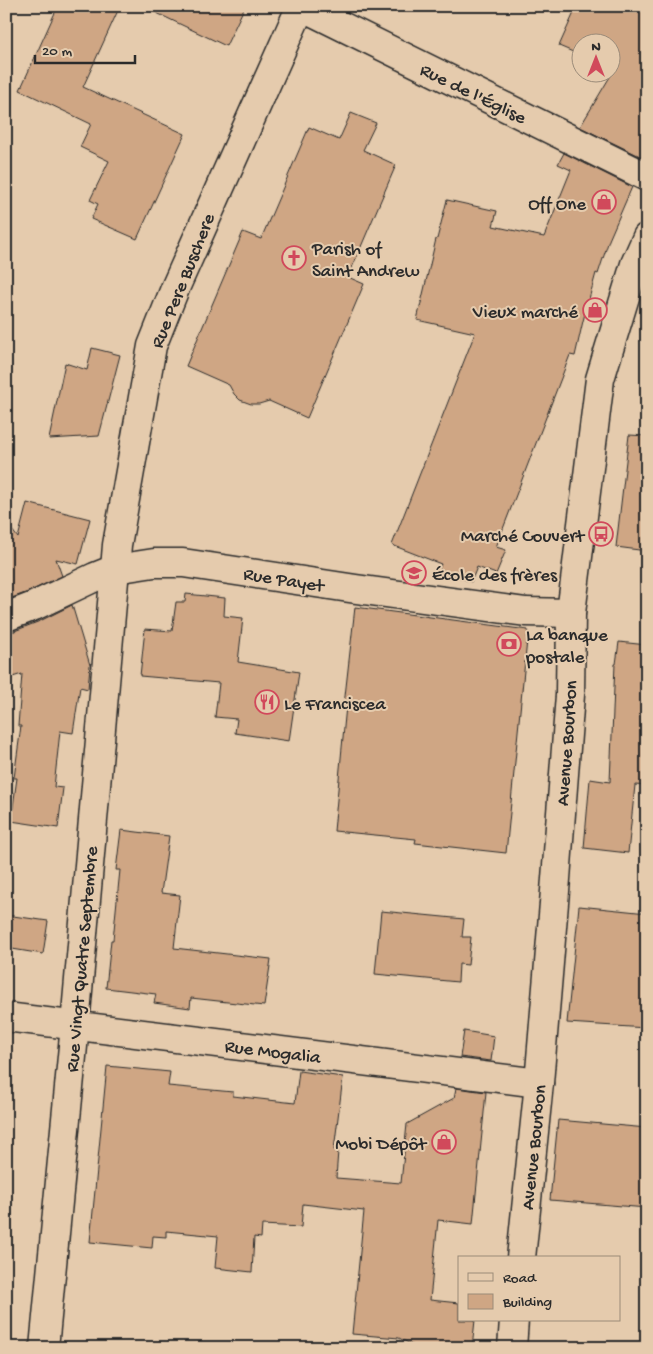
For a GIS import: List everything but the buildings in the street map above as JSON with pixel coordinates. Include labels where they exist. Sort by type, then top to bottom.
[{"type":"street","name":"Rue de l'Église","points":[[301,6],[647,177]]},
{"type":"street","name":"Rue Pere Buschere","points":[[115,569],[117,546],[152,346],[176,286],[301,6]]},
{"type":"street","name":"Avenue Bourbon","points":[[521,1256],[539,1083],[556,879],[570,695],[571,613],[600,380],[635,264],[647,237]]},
{"type":"street","name":"Rue Payet","points":[[6,617],[115,569],[154,563],[183,563],[526,612],[571,613]]},
{"type":"street","name":"Rue Vingt Quatre Septembre","points":[[44,1348],[75,1025],[115,569]]},
{"type":"street","name":"Rue Mogalia","points":[[6,1017],[539,1083]]},
{"type":"street","points":[[512,1348],[514,1322]]},
{"type":"place","name":"Off One","points":[[604,202]]},
{"type":"place","name":"Parish of Saint Andrew","points":[[294,258]]},
{"type":"place","name":"Vieux marché","points":[[595,310]]},
{"type":"place","name":"Marché Couvert","points":[[601,534]]},
{"type":"place","name":"École des frères","points":[[414,573]]},
{"type":"place","name":"La banque postale","points":[[509,644]]},
{"type":"place","name":"Le Franciscea","points":[[267,702]]},
{"type":"place","name":"Mobi Dépôt","points":[[444,1142]]}]
